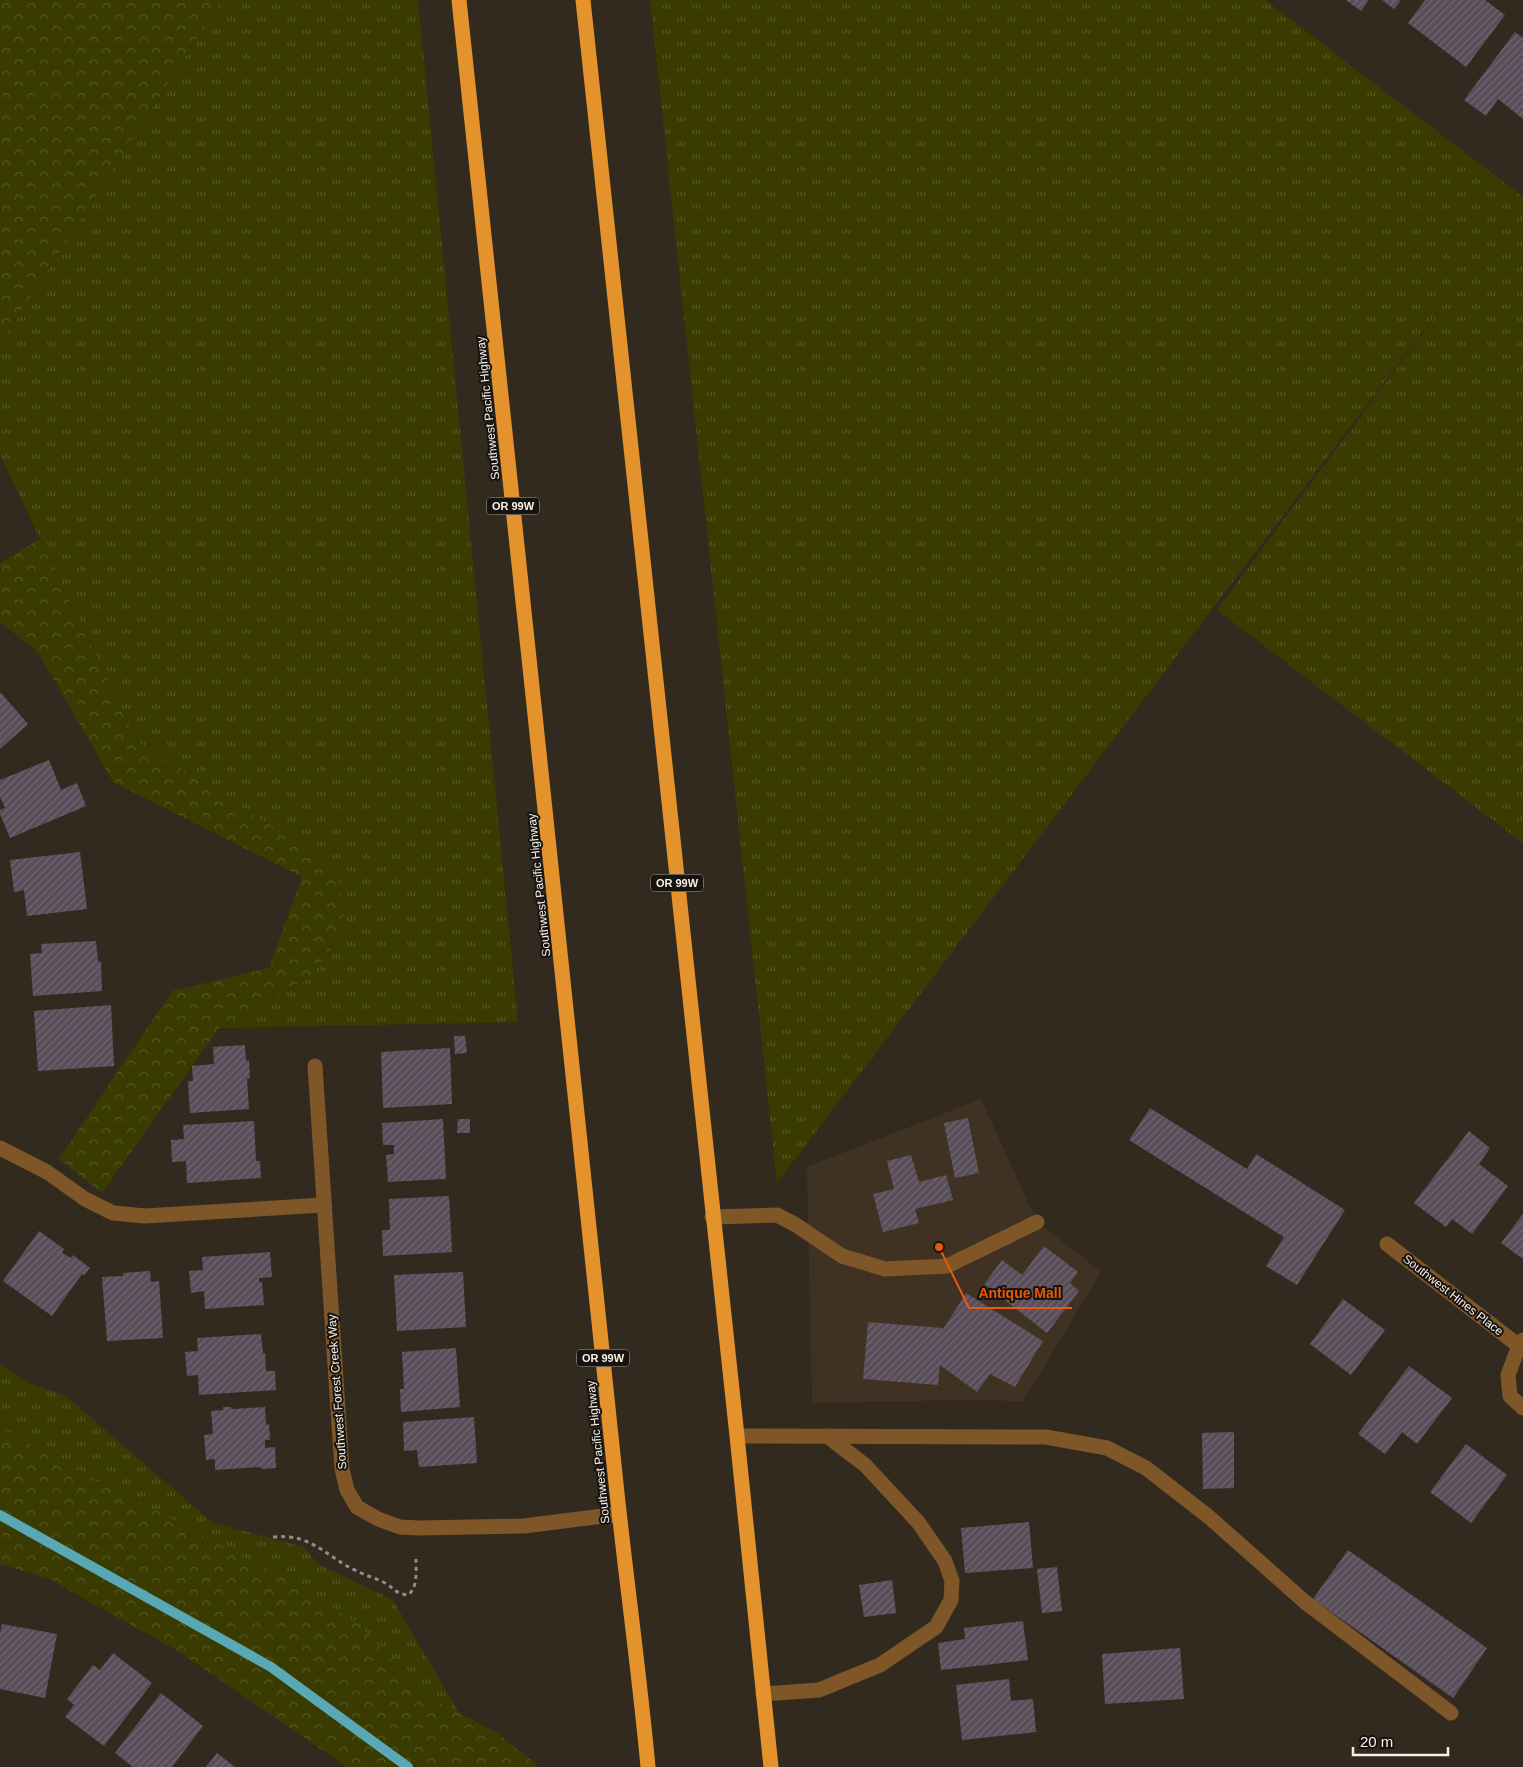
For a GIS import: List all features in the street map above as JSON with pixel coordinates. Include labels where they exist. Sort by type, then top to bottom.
[{"type":"highway","name":"Southwest Pacific Highway","points":[[460,0],[619,1514],[648,1767]]},
{"type":"highway","name":"OR 99W","points":[[583,0],[712,1217],[737,1436],[770,1767]]},
{"type":"street","name":"Southwest Forest Creek Way","points":[[315,1066],[342,1469],[347,1490],[358,1507],[388,1524],[419,1528],[524,1526],[619,1514]]},
{"type":"street","points":[[0,1148],[46,1172],[85,1200],[113,1213],[145,1216],[323,1205]]},
{"type":"street","points":[[712,1217],[777,1215],[796,1225],[842,1256],[885,1269],[947,1266],[1037,1222]]},
{"type":"street","name":"Southwest Hines Place","points":[[1387,1244],[1521,1343],[1508,1374],[1510,1396],[1523,1408]]},
{"type":"street","points":[[737,1436],[1046,1437],[1106,1448],[1146,1468],[1178,1492],[1305,1602],[1451,1713]]},
{"type":"street","points":[[763,1694],[819,1690],[880,1665],[936,1627],[951,1600],[952,1581],[945,1561],[918,1522],[865,1465],[827,1436]]},
{"type":"path","points":[[274,1537],[284,1536],[305,1540],[321,1547],[356,1571],[387,1584],[398,1594],[408,1595],[412,1592],[416,1559]]},
{"type":"shaded area","points":[[981,1099],[1037,1222],[1101,1272],[1023,1401],[961,1400],[812,1403],[807,1167]]},
{"type":"green space","points":[[0,0],[222,0],[0,345]]},
{"type":"green space","points":[[222,0],[418,0],[518,1022],[219,1028],[310,978],[337,868],[137,741],[0,455],[0,345]]},
{"type":"green space","points":[[650,0],[1265,0],[1523,197],[1523,843],[1217,610],[1464,277],[777,1183]]},
{"type":"green space","points":[[40,539],[137,741],[337,868],[346,927],[309,978],[219,1028],[102,1193],[59,1159],[172,991],[269,968],[302,877],[113,782],[38,652],[0,622],[0,563]]},
{"type":"green space","points":[[0,1365],[32,1384],[66,1396],[213,1523],[304,1547],[318,1564],[393,1600],[459,1713],[419,1692],[360,1625],[297,1586],[0,1428]]},
{"type":"green space","points":[[0,1428],[298,1586],[360,1625],[419,1692],[498,1733],[539,1767],[347,1767],[178,1651],[49,1579],[0,1564]]},
{"type":"building","points":[[1346,0],[1369,0],[1361,11]]},
{"type":"building","points":[[1382,0],[1401,0],[1394,9]]},
{"type":"building","points":[[1425,0],[1485,0],[1505,15],[1466,67],[1408,23]]},
{"type":"building","points":[[1515,32],[1523,38],[1523,119],[1498,99],[1486,116],[1464,100]]},
{"type":"building","points":[[0,692],[28,724],[0,749]]},
{"type":"building","points":[[49,760],[61,790],[77,783],[86,806],[10,838],[0,814],[0,810],[5,808],[0,797],[0,780]]},
{"type":"building","points":[[80,852],[87,909],[27,916],[24,890],[14,892],[10,860]]},
{"type":"building","points":[[96,941],[98,962],[101,961],[102,991],[33,996],[30,954],[42,953],[41,944]]},
{"type":"building","points":[[111,1005],[114,1066],[38,1071],[34,1011]]},
{"type":"building","points":[[454,1036],[465,1036],[467,1053],[455,1054]]},
{"type":"building","points":[[245,1045],[246,1061],[249,1060],[250,1078],[247,1079],[249,1109],[190,1113],[188,1081],[193,1081],[192,1066],[214,1064],[213,1047]]},
{"type":"building","points":[[450,1048],[452,1104],[383,1108],[381,1052]]},
{"type":"building","points":[[1150,1108],[1247,1169],[1256,1154],[1345,1210],[1297,1285],[1266,1266],[1284,1237],[1129,1140]]},
{"type":"building","points":[[968,1118],[979,1173],[955,1178],[944,1123]]},
{"type":"building","points":[[443,1119],[446,1179],[388,1182],[386,1155],[394,1154],[394,1145],[383,1145],[382,1123]]},
{"type":"building","points":[[458,1119],[470,1119],[470,1133],[457,1133]]},
{"type":"building","points":[[254,1121],[256,1161],[260,1161],[261,1178],[187,1183],[186,1161],[172,1162],[171,1140],[184,1139],[183,1125]]},
{"type":"building","points":[[1469,1131],[1490,1148],[1479,1164],[1508,1186],[1472,1234],[1452,1219],[1446,1227],[1414,1203]]},
{"type":"building","points":[[911,1155],[919,1182],[946,1175],[953,1200],[915,1209],[919,1223],[883,1232],[873,1194],[894,1189],[887,1161]]},
{"type":"building","points":[[449,1196],[452,1252],[383,1256],[382,1230],[390,1230],[389,1199]]},
{"type":"building","points":[[1523,1214],[1523,1259],[1501,1243]]},
{"type":"building","points":[[39,1231],[64,1249],[62,1252],[64,1254],[71,1258],[73,1255],[90,1268],[84,1275],[82,1274],[52,1316],[3,1281]]},
{"type":"building","points":[[1044,1246],[1078,1272],[1070,1283],[1079,1291],[1047,1333],[984,1284],[1002,1260],[1022,1275]]},
{"type":"building","points":[[270,1252],[272,1277],[259,1278],[259,1282],[262,1282],[264,1305],[205,1309],[204,1291],[191,1293],[189,1271],[203,1270],[202,1257]]},
{"type":"building","points":[[150,1271],[151,1282],[159,1281],[163,1338],[107,1341],[102,1277],[123,1276],[123,1273]]},
{"type":"building","points":[[463,1272],[466,1327],[397,1331],[394,1275]]},
{"type":"building","points":[[966,1293],[1043,1341],[1015,1387],[990,1374],[977,1392],[940,1365],[938,1385],[863,1379],[868,1322],[943,1328],[942,1331]]},
{"type":"building","points":[[1343,1299],[1385,1330],[1351,1375],[1310,1344]]},
{"type":"building","points":[[261,1334],[266,1371],[275,1371],[276,1390],[199,1395],[198,1375],[187,1376],[185,1352],[198,1351],[197,1338]]},
{"type":"building","points":[[456,1348],[460,1407],[401,1412],[400,1389],[404,1389],[402,1352]]},
{"type":"building","points":[[1409,1366],[1452,1398],[1417,1444],[1402,1432],[1385,1454],[1358,1434]]},
{"type":"building","points":[[223,1407],[231,1407],[232,1409],[265,1407],[266,1425],[269,1424],[270,1440],[265,1440],[265,1448],[275,1447],[276,1468],[215,1470],[215,1459],[206,1460],[204,1435],[213,1434],[211,1411],[223,1410]]},
{"type":"building","points":[[474,1417],[477,1463],[419,1467],[417,1450],[404,1451],[403,1422]]},
{"type":"building","points":[[1234,1432],[1234,1488],[1203,1489],[1202,1433]]},
{"type":"building","points":[[1466,1444],[1507,1475],[1471,1523],[1430,1492]]},
{"type":"building","points":[[1029,1522],[1033,1568],[965,1573],[961,1528]]},
{"type":"building","points":[[1348,1550],[1487,1648],[1453,1698],[1313,1599]]},
{"type":"building","points":[[1057,1567],[1062,1611],[1042,1613],[1037,1569]]},
{"type":"building","points":[[892,1580],[896,1613],[864,1617],[859,1585]]},
{"type":"building","points":[[1023,1621],[1028,1660],[941,1670],[938,1643],[965,1639],[964,1628]]},
{"type":"building","points":[[2,1624],[57,1634],[45,1698],[0,1689],[0,1633]]},
{"type":"building","points":[[1180,1648],[1184,1699],[1105,1704],[1102,1654]]},
{"type":"building","points":[[113,1653],[152,1683],[104,1746],[65,1717],[74,1705],[67,1699],[93,1665],[100,1670]]},
{"type":"building","points":[[1009,1679],[1011,1701],[1033,1699],[1036,1732],[962,1740],[956,1685]]},
{"type":"building","points":[[161,1693],[203,1726],[172,1767],[133,1767],[115,1753]]},
{"type":"building","points":[[217,1753],[235,1767],[206,1767]]},
{"type":"waterway","points":[[0,1515],[271,1667],[408,1767]]},
{"type":"place","name":"Antique Mall","points":[[939,1247]]}]
